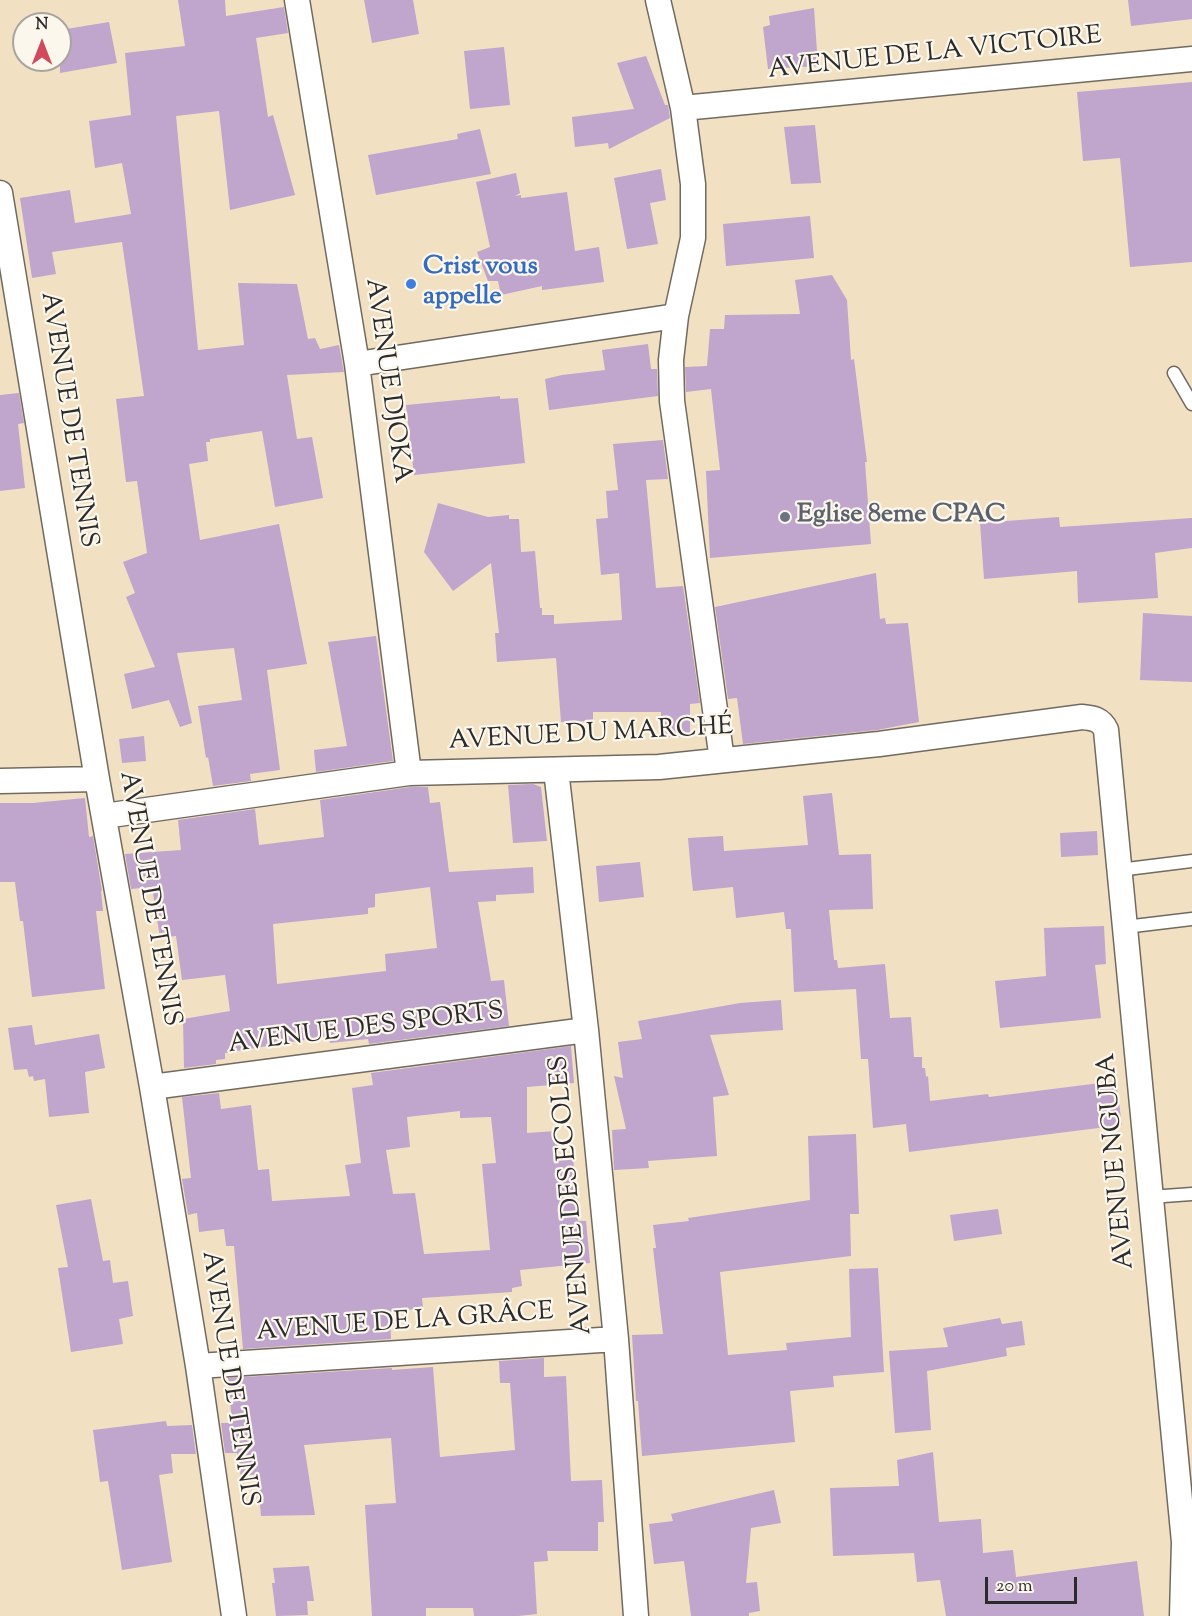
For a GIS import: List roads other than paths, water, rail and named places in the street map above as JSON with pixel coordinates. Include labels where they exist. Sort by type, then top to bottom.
[{"type":"street","name":"AVENUE DJOKA","points":[[297,0],[357,364],[409,772]]},
{"type":"street","points":[[658,0],[683,108],[693,184],[693,238],[676,316],[671,360],[672,401],[722,760]]},
{"type":"street","name":"AVENUE DE LA VICTOIRE","points":[[683,108],[1192,59]]},
{"type":"street","name":"AVENUE DE TENNIS","points":[[0,193],[97,779],[152,1087],[198,1366],[234,1616]]},
{"type":"street","points":[[357,364],[676,316]]},
{"type":"street","name":"AVENUE DU MARCHÉ","points":[[104,816],[409,772],[659,767],[879,744],[1083,717]]},
{"type":"street","name":"AVENUE NGUBA","points":[[1083,717],[1097,720],[1106,730],[1184,1542],[1182,1616]]},
{"type":"street","name":"AVENUE DES ECOLES","points":[[556,770],[586,1030],[616,1339],[636,1616]]},
{"type":"street","points":[[0,781],[97,779]]},
{"type":"street","name":"AVENUE DES SPORTS","points":[[152,1087],[586,1030]]},
{"type":"street","name":"AVENUE DE LA GRÂCE","points":[[198,1366],[616,1339]]},
{"type":"lane","points":[[1174,373],[1192,404]]},
{"type":"lane","points":[[1119,870],[1192,861]]},
{"type":"lane","points":[[1125,927],[1192,919]]},
{"type":"lane","points":[[1150,1197],[1192,1194]]},
{"type":"place","name":"Crist vous appelle","points":[[411,284]]},
{"type":"place","name":"Eglise 8eme CPAC","points":[[785,517]]}]
